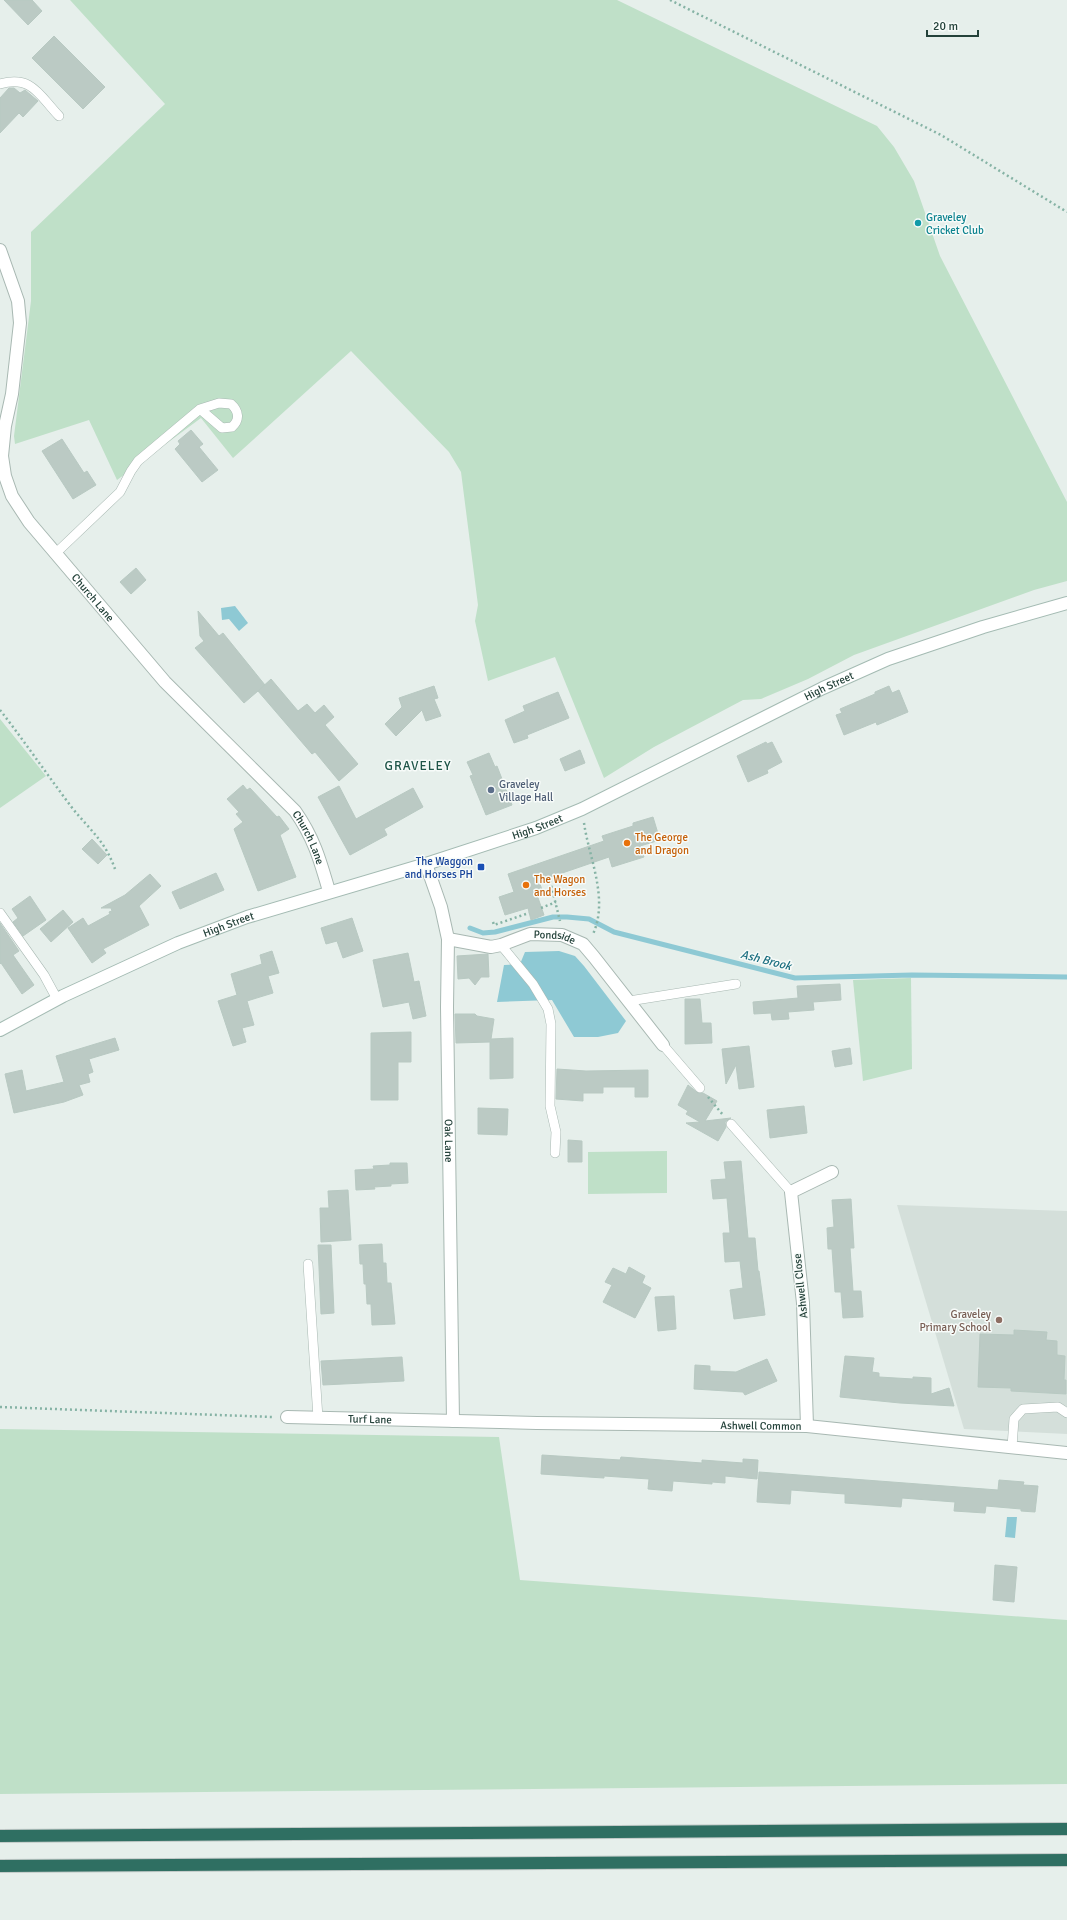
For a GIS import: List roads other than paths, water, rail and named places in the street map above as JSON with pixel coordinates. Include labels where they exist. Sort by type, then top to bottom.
[{"type":"highway","points":[[0,1836],[1067,1829]]},
{"type":"highway","points":[[0,1866],[1067,1860]]},
{"type":"street","name":"Church Lane","points":[[0,250],[18,301],[20,323],[12,394],[3,449],[6,476],[12,496],[29,522],[165,682],[295,811],[308,829],[317,851],[329,891]]},
{"type":"street","name":"High Street","points":[[0,1030],[57,999],[178,943],[247,917],[329,891],[426,864],[536,828],[582,809],[823,688],[888,659],[983,627],[1067,602]]},
{"type":"street","name":"Oak Lane","points":[[426,864],[442,912],[448,939],[447,1007],[453,1421]]},
{"type":"street","name":"Pondside","points":[[448,939],[491,947],[501,945],[530,934],[562,935],[583,944],[663,1045]]},
{"type":"street","points":[[791,1192],[832,1172]]},
{"type":"street","name":"Ashwell Close","points":[[791,1192],[803,1303],[807,1426]]},
{"type":"street","name":"Turf Lane","points":[[287,1417],[453,1421]]},
{"type":"street","name":"Ashwell Common","points":[[453,1421],[807,1426],[1067,1453]]},
{"type":"lane","points":[[0,84],[12,80],[29,84],[59,116]]},
{"type":"lane","points":[[56,553],[120,492],[130,471],[138,461],[200,409]]},
{"type":"lane","points":[[0,914],[44,975],[57,999]]},
{"type":"lane","points":[[501,945],[516,961],[533,984],[548,1009],[551,1024],[550,1106],[556,1132],[556,1153]]},
{"type":"lane","points":[[629,1001],[736,984]]},
{"type":"lane","points":[[663,1045],[700,1088]]},
{"type":"lane","points":[[731,1124],[791,1192]]},
{"type":"lane","points":[[308,1264],[318,1418]]},
{"type":"lane","points":[[1012,1447],[1014,1419],[1023,1409],[1058,1407],[1067,1413]]},
{"type":"water","points":[[235,606],[248,623],[239,631],[229,619],[222,620],[221,608]]},
{"type":"water","points":[[559,951],[575,956],[626,1021],[618,1033],[598,1037],[574,1037],[552,1000],[497,1002],[504,965],[520,964],[525,952]]},
{"type":"water","points":[[1007,1517],[1017,1517],[1015,1538],[1005,1537]]},
{"type":"waterway","name":"Ash Brook","points":[[470,928],[483,933],[495,932],[553,917],[589,919],[614,932],[795,978],[912,975],[1067,977]]},
{"type":"place","name":"Graveley Cricket Club","points":[[918,223]]},
{"type":"place","name":"Graveley Village Hall","points":[[491,790]]},
{"type":"place","name":"The George and Dragon","points":[[627,843]]},
{"type":"place","name":"The Waggon and Horses PH","points":[[481,867]]},
{"type":"place","name":"The Wagon and Horses","points":[[526,885]]},
{"type":"place","name":"Graveley Primary School","points":[[999,1320]]},
{"type":"district","name":"GRAVELEY","points":[[418,765]]}]
